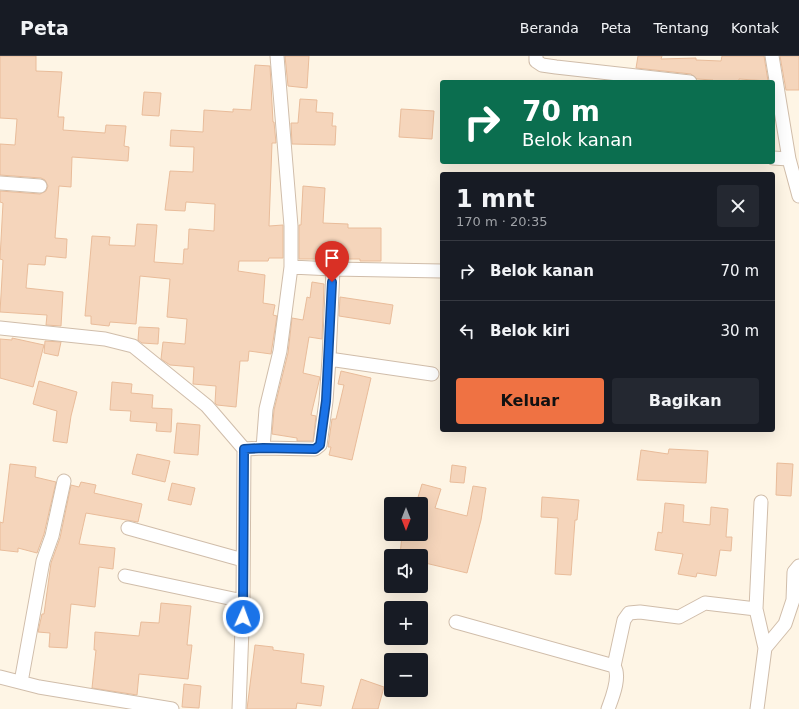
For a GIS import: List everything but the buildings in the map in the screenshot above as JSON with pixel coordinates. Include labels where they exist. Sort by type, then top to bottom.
[{"type":"street","points":[[263,448],[266,409],[280,351],[291,266],[291,226],[277,56]]},
{"type":"street","points":[[536,56],[536,60],[542,64],[596,77],[654,80]]},
{"type":"street","points":[[772,56],[774,80]]},
{"type":"street","points":[[775,89],[789,159],[799,196]]},
{"type":"street","points":[[775,158],[789,159]]},
{"type":"street","points":[[0,183],[40,186]]},
{"type":"street","points":[[291,266],[333,269],[440,271]]},
{"type":"street","points":[[244,449],[315,449],[320,445],[326,401],[333,269]]},
{"type":"street","points":[[0,328],[105,339],[133,346],[207,406],[244,449],[243,602],[239,709]]},
{"type":"street","points":[[329,359],[432,374]]},
{"type":"street","points":[[21,682],[43,561],[52,536],[64,481]]},
{"type":"street","points":[[757,709],[765,648],[756,609],[761,502]]},
{"type":"street","points":[[128,528],[243,560]]},
{"type":"street","points":[[765,648],[785,624],[793,600],[794,572],[799,566]]},
{"type":"street","points":[[125,576],[243,602]]},
{"type":"street","points":[[608,709],[616,677],[614,666],[624,620],[629,613],[640,612],[679,617],[705,603],[756,609]]},
{"type":"street","points":[[456,622],[614,666]]},
{"type":"street","points":[[0,676],[39,687],[172,709]]},
{"type":"route","points":[[243,617],[244,449],[315,449],[320,445],[326,401],[332,282]]}]
